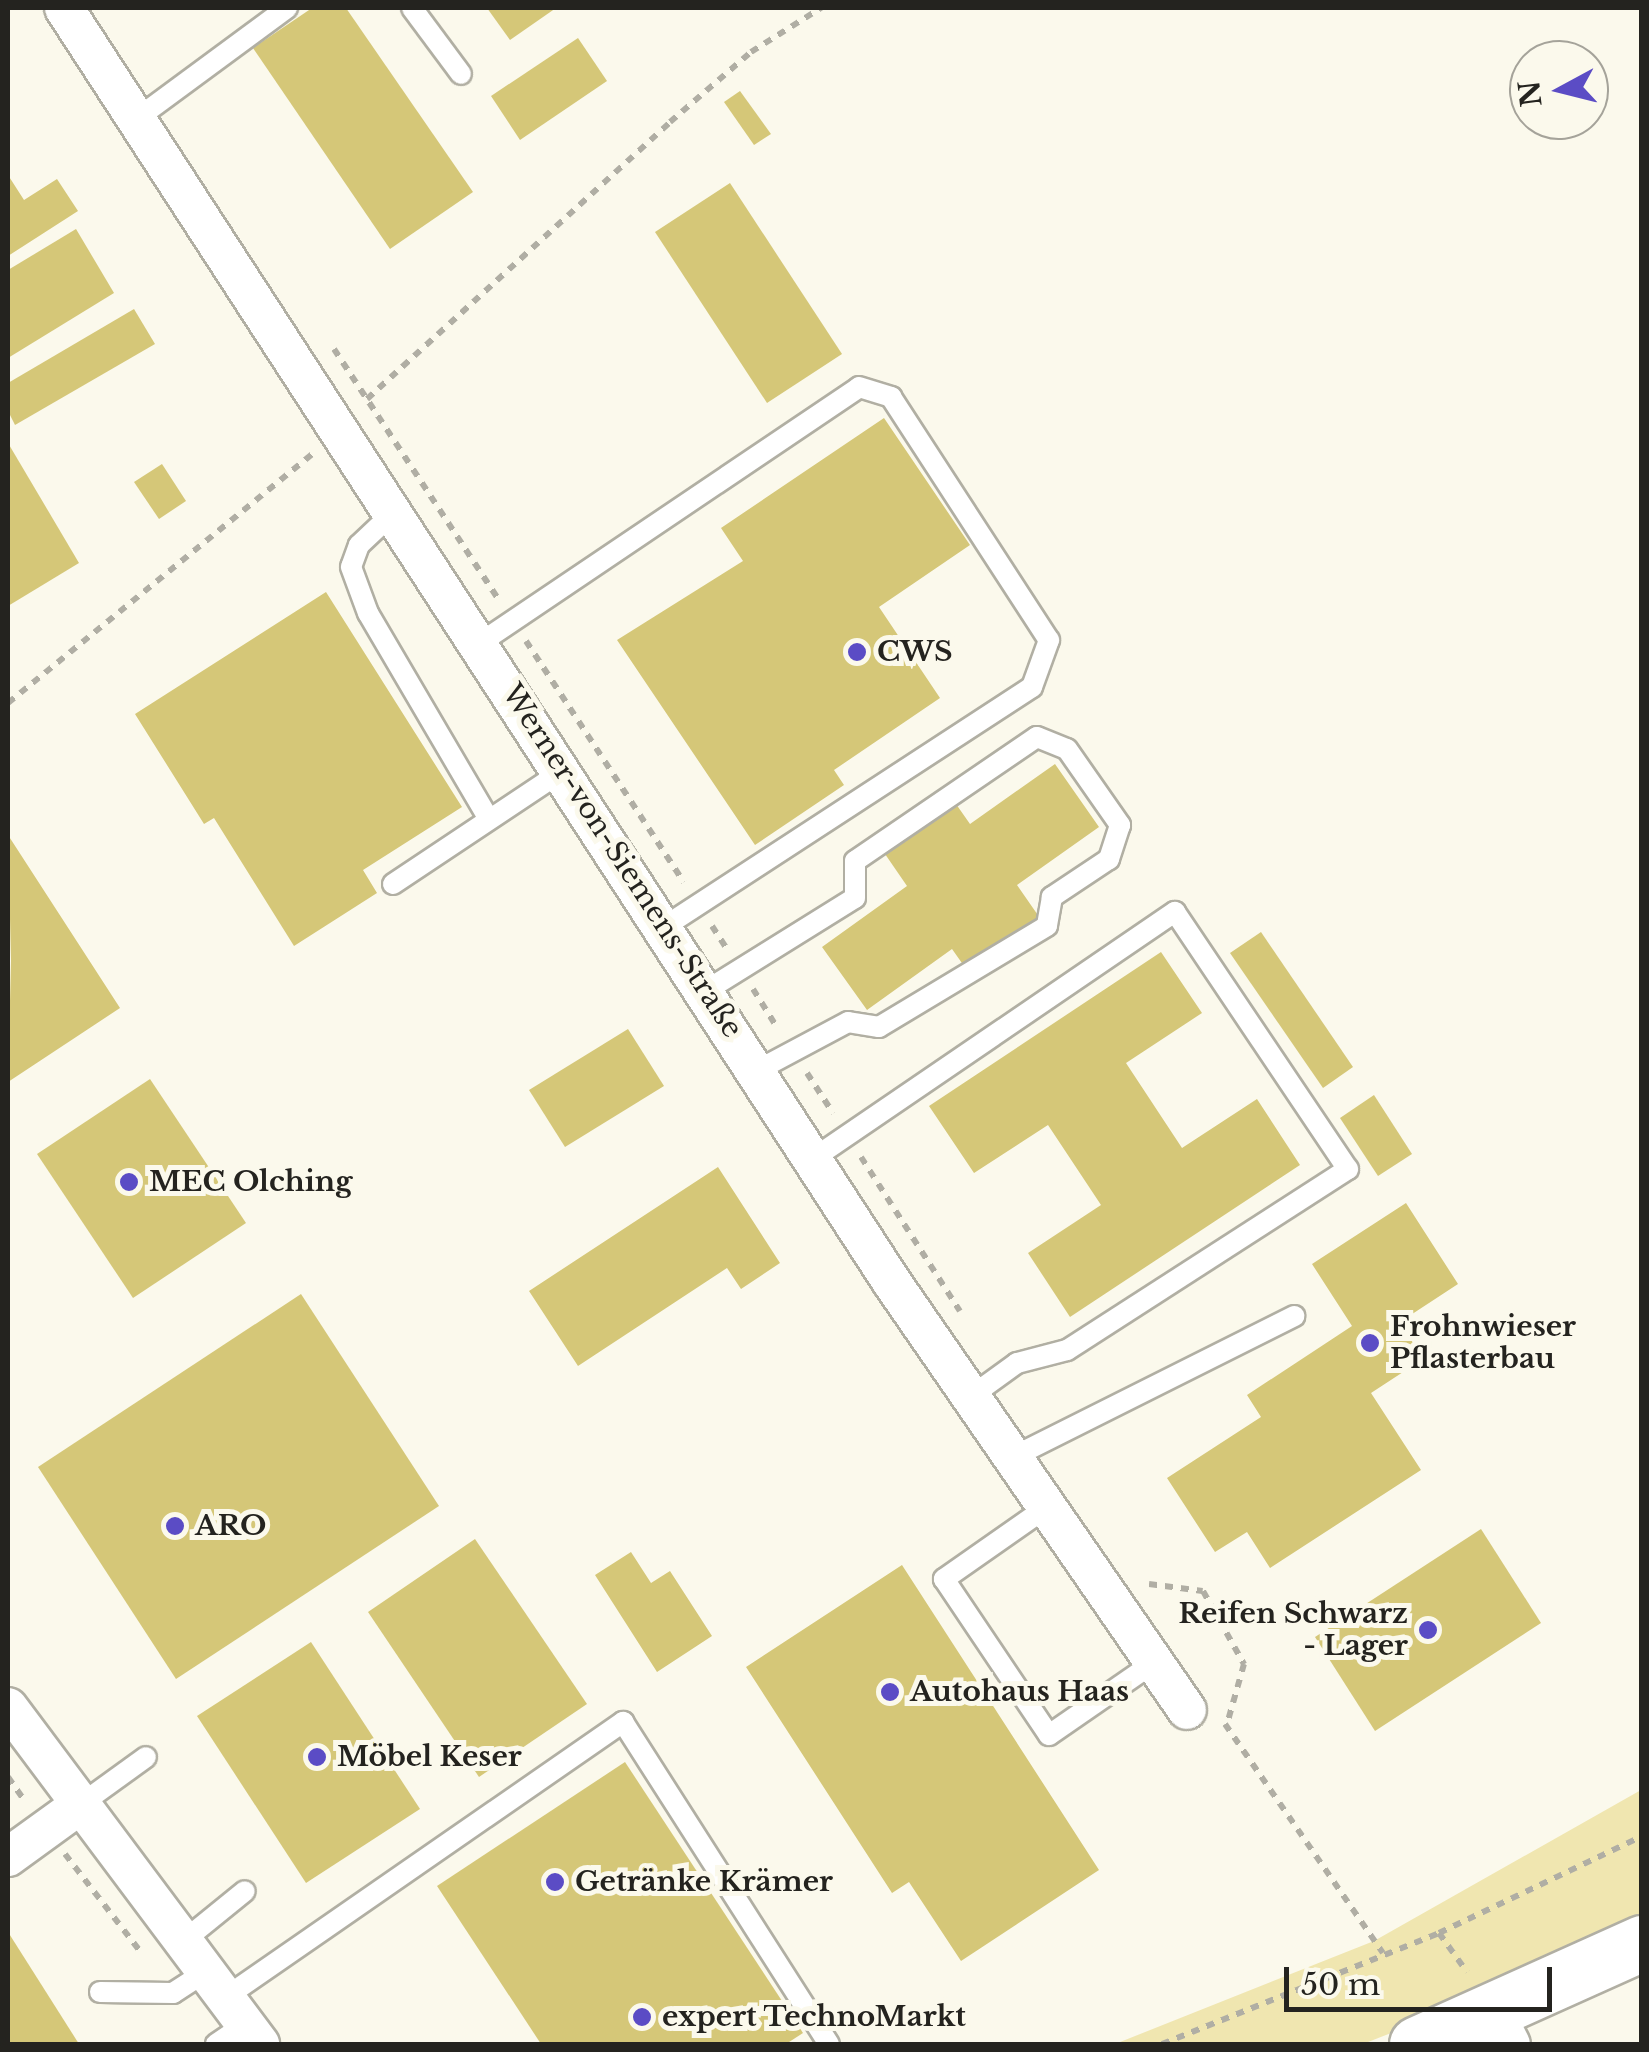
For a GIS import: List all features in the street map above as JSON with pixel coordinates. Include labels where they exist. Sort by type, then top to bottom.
[{"type":"main road","points":[[1417,2044],[1503,2028],[1642,1944]]},
{"type":"street","name":"Werner-von-Siemens-Straße","points":[[64,8],[139,117],[337,429],[564,770],[970,1397],[1187,1710]]},
{"type":"street","points":[[8,1707],[77,1807],[181,1943],[220,2013]]},
{"type":"street","points":[[8,1856],[77,1807]]},
{"type":"lane","points":[[139,117],[287,8]]},
{"type":"lane","points":[[412,8],[461,74]]},
{"type":"lane","points":[[480,644],[860,387],[891,397],[1049,640],[1032,687],[663,928]]},
{"type":"lane","points":[[393,513],[360,545],[351,568],[368,613],[486,816]]},
{"type":"lane","points":[[706,990],[855,898],[855,861],[1036,737],[1067,749],[1120,825],[1109,859],[1052,897],[1047,926],[879,1026],[848,1022],[758,1070]]},
{"type":"lane","points":[[392,884],[486,816],[564,770]]},
{"type":"lane","points":[[814,1158],[1175,912],[1348,1169],[1067,1350],[1017,1363],[970,1397]]},
{"type":"lane","points":[[1011,1458],[1294,1316]]},
{"type":"lane","points":[[1047,1508],[944,1579],[1049,1735],[1155,1662]]},
{"type":"lane","points":[[100,1992],[220,2013],[623,1722],[829,2044]]},
{"type":"lane","points":[[77,1807],[146,1757]]},
{"type":"lane","points":[[181,1943],[245,1891]]},
{"type":"path","points":[[8,703],[337,429],[751,52],[821,8]]},
{"type":"path","points":[[1187,1710],[1227,1724],[1383,1953]]},
{"type":"path","points":[[8,1778],[46,1830],[220,2013]]},
{"type":"path","points":[[1162,2044],[1383,1953],[1642,1836]]},
{"type":"shaded area","points":[[1641,1790],[1641,1914],[1460,2006],[1363,2044],[1115,2044],[1374,1941]]},
{"type":"building","points":[[312,8],[346,8],[473,192],[390,249],[253,48]]},
{"type":"building","points":[[487,8],[556,8],[510,40]]},
{"type":"building","points":[[578,38],[607,81],[520,140],[491,96]]},
{"type":"building","points":[[740,91],[771,134],[754,145],[724,102]]},
{"type":"building","points":[[8,175],[24,200],[57,179],[78,211],[8,256]]},
{"type":"building","points":[[730,183],[842,354],[767,403],[655,232]]},
{"type":"building","points":[[76,229],[114,293],[8,358],[8,270]]},
{"type":"building","points":[[134,309],[155,344],[15,425],[8,411],[8,383]]},
{"type":"building","points":[[884,418],[970,545],[879,607],[940,698],[834,770],[844,785],[755,845],[617,640],[743,561],[721,528]]},
{"type":"building","points":[[8,443],[79,563],[8,606]]},
{"type":"building","points":[[162,464],[186,501],[159,519],[134,482]]},
{"type":"building","points":[[326,592],[462,807],[363,870],[377,893],[294,946],[214,818],[204,824],[135,714]]},
{"type":"building","points":[[1055,764],[1099,827],[1017,885],[1042,921],[969,973],[952,949],[867,1010],[822,947],[907,886],[885,854],[956,804],[970,824]]},
{"type":"building","points":[[8,835],[120,1008],[8,1082],[11,961]]},
{"type":"building","points":[[1261,932],[1353,1067],[1323,1088],[1230,953]]},
{"type":"building","points":[[1161,952],[1202,1013],[1126,1063],[1182,1148],[1257,1099],[1300,1165],[1070,1317],[1028,1253],[1101,1205],[1048,1125],[974,1173],[929,1106]]},
{"type":"building","points":[[628,1029],[664,1086],[565,1147],[529,1090]]},
{"type":"building","points":[[150,1079],[246,1223],[133,1298],[37,1154]]},
{"type":"building","points":[[1374,1095],[1412,1154],[1378,1176],[1340,1118]]},
{"type":"building","points":[[718,1167],[780,1263],[741,1289],[727,1268],[578,1366],[529,1291]]},
{"type":"building","points":[[1406,1203],[1458,1284],[1400,1322],[1423,1359],[1371,1393],[1421,1470],[1270,1568],[1247,1532],[1215,1552],[1167,1478],[1261,1417],[1247,1395],[1352,1326],[1312,1264]]},
{"type":"building","points":[[301,1294],[439,1506],[176,1679],[38,1467]]},
{"type":"building","name":"Reifen Schwarz - Lager","points":[[1481,1529],[1541,1623],[1375,1731],[1315,1637]]},
{"type":"building","points":[[475,1539],[587,1704],[479,1777],[368,1612]]},
{"type":"building","points":[[631,1552],[651,1583],[670,1571],[712,1636],[657,1672],[595,1575]]},
{"type":"building","points":[[902,1565],[1099,1870],[961,1961],[909,1882],[892,1893],[746,1667]]},
{"type":"building","points":[[311,1642],[420,1809],[306,1883],[197,1716]]},
{"type":"building","points":[[625,1762],[803,2033],[786,2044],[541,2044],[437,1886]]},
{"type":"building","points":[[8,1932],[79,2044],[8,2044]]},
{"type":"place","name":"CWS","points":[[857,652]]},
{"type":"place","name":"MEC Olching","points":[[129,1182]]},
{"type":"place","name":"Frohnwieser Pflasterbau","points":[[1370,1343]]},
{"type":"place","name":"ARO","points":[[175,1526]]},
{"type":"place","name":"Reifen Schwarz - Lager","points":[[1428,1630]]},
{"type":"place","name":"Autohaus Haas","points":[[890,1692]]},
{"type":"place","name":"Möbel Keser","points":[[317,1757]]},
{"type":"place","name":"Getränke Krämer","points":[[555,1882]]},
{"type":"place","name":"expert TechnoMarkt","points":[[642,2017]]}]
